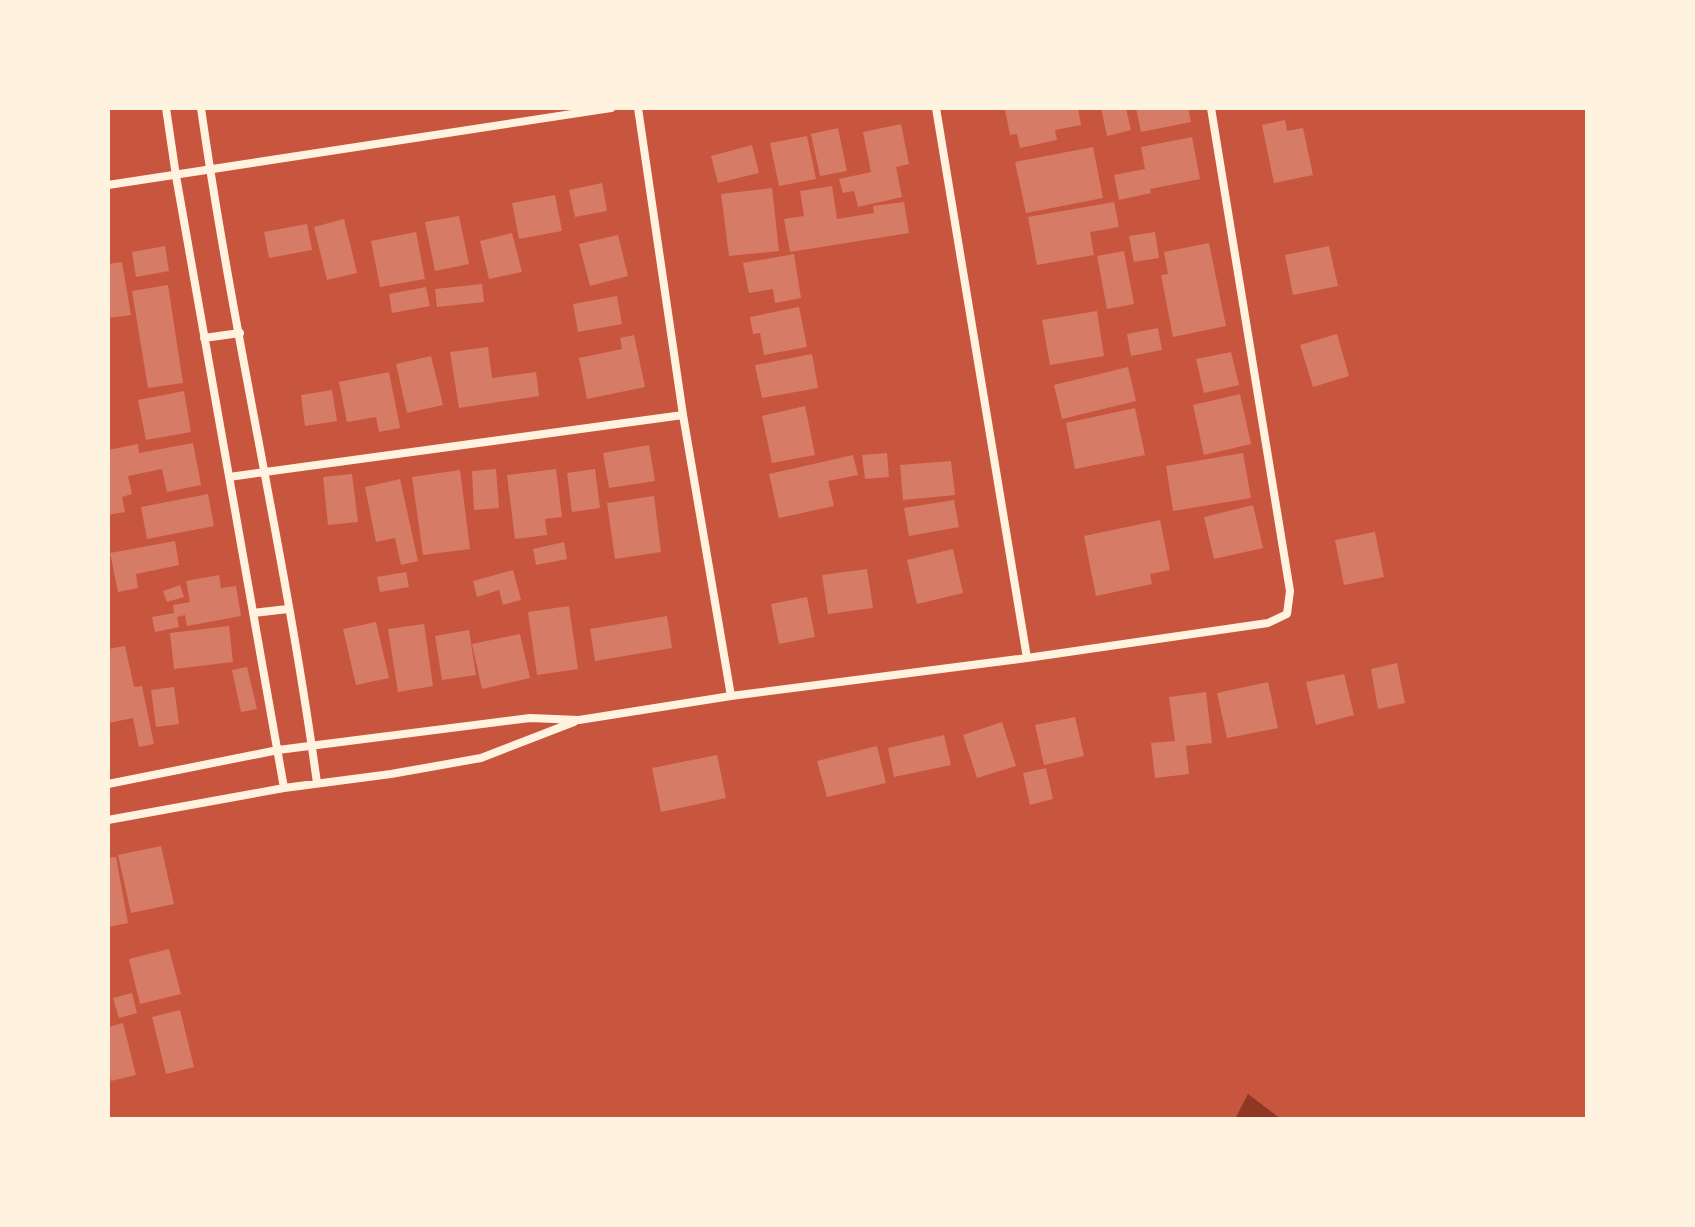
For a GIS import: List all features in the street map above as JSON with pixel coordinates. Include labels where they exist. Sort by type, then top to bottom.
[{"type":"street","points":[[166,108],[284,788]]},
{"type":"street","points":[[201,108],[317,783]]},
{"type":"street","points":[[108,185],[611,108]]},
{"type":"street","points":[[638,108],[683,415],[731,696]]},
{"type":"street","points":[[936,108],[1027,658]]},
{"type":"street","points":[[108,784],[278,750],[530,718],[579,720],[731,696],[1268,623],[1287,614],[1290,591],[1211,108]]},
{"type":"street","points":[[204,338],[240,333]]},
{"type":"street","points":[[229,477],[683,415]]},
{"type":"street","points":[[253,613],[288,609]]},
{"type":"street","points":[[108,820],[284,788],[481,758],[579,720]]},
{"type":"shaded area","points":[[1248,1094],[1281,1119],[1235,1119]]},
{"type":"building","points":[[1078,108],[1081,125],[1055,130],[1057,140],[1020,148],[1017,134],[1010,135],[1005,110]]},
{"type":"building","points":[[1101,108],[1126,108],[1131,130],[1107,136]]},
{"type":"building","points":[[1136,108],[1188,108],[1191,122],[1141,132]]},
{"type":"building","points":[[1285,120],[1287,131],[1303,128],[1313,175],[1274,183],[1262,125]]},
{"type":"building","points":[[901,124],[909,164],[896,167],[902,197],[858,207],[854,191],[843,193],[839,179],[871,172],[863,132]]},
{"type":"building","points":[[838,128],[847,171],[820,176],[811,134]]},
{"type":"building","points":[[807,136],[816,179],[779,186],[770,143]]},
{"type":"building","points":[[1192,137],[1200,179],[1150,189],[1151,193],[1119,200],[1114,175],[1145,169],[1141,147]]},
{"type":"building","points":[[752,145],[759,173],[718,183],[711,156]]},
{"type":"building","points":[[1093,147],[1103,198],[1026,213],[1015,162]]},
{"type":"building","points":[[602,183],[607,211],[575,217],[569,190]]},
{"type":"building","points":[[832,186],[837,219],[874,213],[873,206],[904,202],[909,233],[790,252],[784,219],[804,216],[800,191]]},
{"type":"building","points":[[772,188],[779,251],[729,256],[721,194]]},
{"type":"building","points":[[555,195],[562,231],[519,239],[512,203]]},
{"type":"building","points":[[1114,202],[1119,227],[1090,232],[1094,255],[1037,265],[1028,217]]},
{"type":"building","points":[[459,216],[469,264],[435,271],[425,222]]},
{"type":"building","points":[[344,219],[357,273],[327,280],[314,227]]},
{"type":"building","points":[[307,224],[312,250],[269,258],[264,232]]},
{"type":"building","points":[[416,232],[425,279],[380,287],[371,241]]},
{"type":"building","points":[[1155,232],[1159,258],[1134,262],[1129,236]]},
{"type":"building","points":[[512,233],[522,272],[489,279],[480,241]]},
{"type":"building","points":[[618,235],[628,276],[590,286],[579,244]]},
{"type":"building","points":[[1209,243],[1226,326],[1173,337],[1161,275],[1168,274],[1164,252]]},
{"type":"building","points":[[165,246],[169,271],[136,277],[132,252]]},
{"type":"building","points":[[1329,246],[1338,286],[1293,295],[1285,255]]},
{"type":"building","points":[[1124,251],[1134,304],[1107,309],[1097,256]]},
{"type":"building","points":[[794,254],[801,298],[775,303],[773,289],[749,293],[743,263]]},
{"type":"building","points":[[122,262],[131,315],[108,318],[108,264]]},
{"type":"building","points":[[482,284],[484,302],[437,307],[435,289]]},
{"type":"building","points":[[168,285],[183,383],[148,388],[132,291]]},
{"type":"building","points":[[426,287],[430,306],[392,313],[389,294]]},
{"type":"building","points":[[617,296],[622,324],[578,332],[573,304]]},
{"type":"building","points":[[799,307],[807,347],[764,355],[760,333],[753,334],[750,317]]},
{"type":"building","points":[[1097,311],[1104,356],[1050,365],[1042,320]]},
{"type":"building","points":[[1158,328],[1162,350],[1131,356],[1127,334]]},
{"type":"building","points":[[1337,334],[1349,376],[1313,387],[1300,345]]},
{"type":"building","points":[[634,335],[645,387],[587,399],[579,358],[622,349],[620,338]]},
{"type":"building","points":[[488,347],[492,378],[536,372],[539,396],[459,408],[450,352]]},
{"type":"building","points":[[1231,352],[1239,385],[1204,393],[1196,359]]},
{"type":"building","points":[[812,354],[818,388],[762,398],[755,365]]},
{"type":"building","points":[[431,356],[443,405],[407,413],[396,364]]},
{"type":"building","points":[[1128,367],[1136,401],[1062,419],[1054,385]]},
{"type":"building","points":[[389,372],[400,428],[379,432],[376,417],[347,422],[339,382]]},
{"type":"building","points":[[332,390],[337,421],[305,426],[301,395]]},
{"type":"building","points":[[184,391],[191,432],[146,440],[138,400]]},
{"type":"building","points":[[1240,394],[1251,444],[1204,455],[1193,405]]},
{"type":"building","points":[[805,406],[815,455],[772,463],[762,416]]},
{"type":"building","points":[[1135,408],[1145,455],[1075,469],[1066,423]]},
{"type":"building","points":[[193,443],[201,485],[167,492],[162,469],[128,476],[132,494],[122,497],[125,512],[108,515],[108,450],[138,444],[139,453]]},
{"type":"building","points":[[649,445],[655,481],[609,488],[603,453]]},
{"type":"building","points":[[887,453],[889,477],[865,479],[862,455]]},
{"type":"building","points":[[1243,453],[1251,498],[1173,511],[1166,466]]},
{"type":"building","points":[[853,455],[858,475],[828,481],[834,506],[779,518],[769,474]]},
{"type":"building","points":[[951,461],[955,495],[903,500],[900,465]]},
{"type":"building","points":[[496,469],[499,508],[474,510],[472,471]]},
{"type":"building","points":[[556,469],[562,517],[545,519],[547,535],[515,539],[507,475]]},
{"type":"building","points":[[595,469],[600,508],[572,512],[567,473]]},
{"type":"building","points":[[460,470],[470,549],[423,555],[412,477]]},
{"type":"building","points":[[352,474],[358,522],[328,525],[323,477]]},
{"type":"building","points":[[400,479],[418,561],[401,565],[395,538],[376,542],[365,487]]},
{"type":"building","points":[[208,494],[214,526],[147,539],[141,507]]},
{"type":"building","points":[[654,496],[661,552],[615,559],[607,503]]},
{"type":"building","points":[[954,500],[959,527],[909,536],[904,508]]},
{"type":"building","points":[[1253,505],[1263,548],[1214,559],[1204,517]]},
{"type":"building","points":[[1160,520],[1170,570],[1150,574],[1152,584],[1096,596],[1084,536]]},
{"type":"building","points":[[1375,532],[1384,577],[1344,585],[1335,540]]},
{"type":"building","points":[[175,541],[179,565],[136,574],[138,588],[118,592],[110,553]]},
{"type":"building","points":[[564,542],[567,559],[536,565],[533,549]]},
{"type":"building","points":[[953,549],[963,593],[917,604],[907,560]]},
{"type":"building","points":[[867,569],[873,608],[828,614],[822,575]]},
{"type":"building","points":[[513,570],[521,600],[503,605],[499,590],[477,597],[473,581]]},
{"type":"building","points":[[406,572],[409,587],[380,592],[377,577]]},
{"type":"building","points":[[219,575],[221,588],[236,586],[241,616],[187,626],[185,615],[177,617],[179,627],[155,632],[152,617],[174,613],[173,605],[190,602],[186,581]]},
{"type":"building","points":[[180,585],[184,597],[167,602],[163,591]]},
{"type":"building","points":[[807,597],[815,637],[779,644],[771,604]]},
{"type":"building","points":[[569,606],[578,669],[537,675],[528,612]]},
{"type":"building","points":[[667,616],[672,648],[595,661],[590,629]]},
{"type":"building","points":[[376,622],[389,678],[356,685],[343,629]]},
{"type":"building","points":[[424,624],[433,686],[398,692],[388,629]]},
{"type":"building","points":[[229,626],[233,662],[174,669],[170,633]]},
{"type":"building","points":[[469,630],[476,675],[442,680],[435,636]]},
{"type":"building","points":[[520,634],[530,678],[482,689],[472,644]]},
{"type":"building","points":[[125,646],[134,687],[142,686],[154,744],[139,747],[133,718],[108,723],[108,649]]},
{"type":"building","points":[[1397,663],[1405,703],[1378,709],[1371,669]]},
{"type":"building","points":[[247,667],[257,709],[241,712],[232,670]]},
{"type":"building","points":[[1344,674],[1354,715],[1316,725],[1306,682]]},
{"type":"building","points":[[1268,682],[1278,728],[1227,738],[1217,693]]},
{"type":"building","points":[[174,687],[179,724],[156,727],[151,690]]},
{"type":"building","points":[[1206,692],[1212,743],[1186,746],[1189,774],[1155,778],[1151,743],[1175,741],[1169,697]]},
{"type":"building","points":[[1075,717],[1084,756],[1044,765],[1035,725]]},
{"type":"building","points":[[1002,722],[1016,766],[977,778],[963,735]]},
{"type":"building","points":[[944,735],[951,765],[894,777],[888,748]]},
{"type":"building","points":[[877,746],[886,783],[827,797],[817,761]]},
{"type":"building","points":[[717,755],[726,798],[661,812],[652,768]]},
{"type":"building","points":[[1046,768],[1053,799],[1030,805],[1023,773]]},
{"type":"building","points":[[161,846],[174,904],[131,913],[118,855]]},
{"type":"building","points":[[116,857],[128,923],[108,927],[108,858]]},
{"type":"building","points":[[169,949],[181,994],[140,1004],[129,959]]},
{"type":"building","points":[[132,993],[137,1013],[119,1018],[113,998]]},
{"type":"building","points":[[180,1010],[194,1067],[166,1074],[152,1017]]},
{"type":"building","points":[[123,1023],[136,1075],[111,1081],[108,1027]]}]
